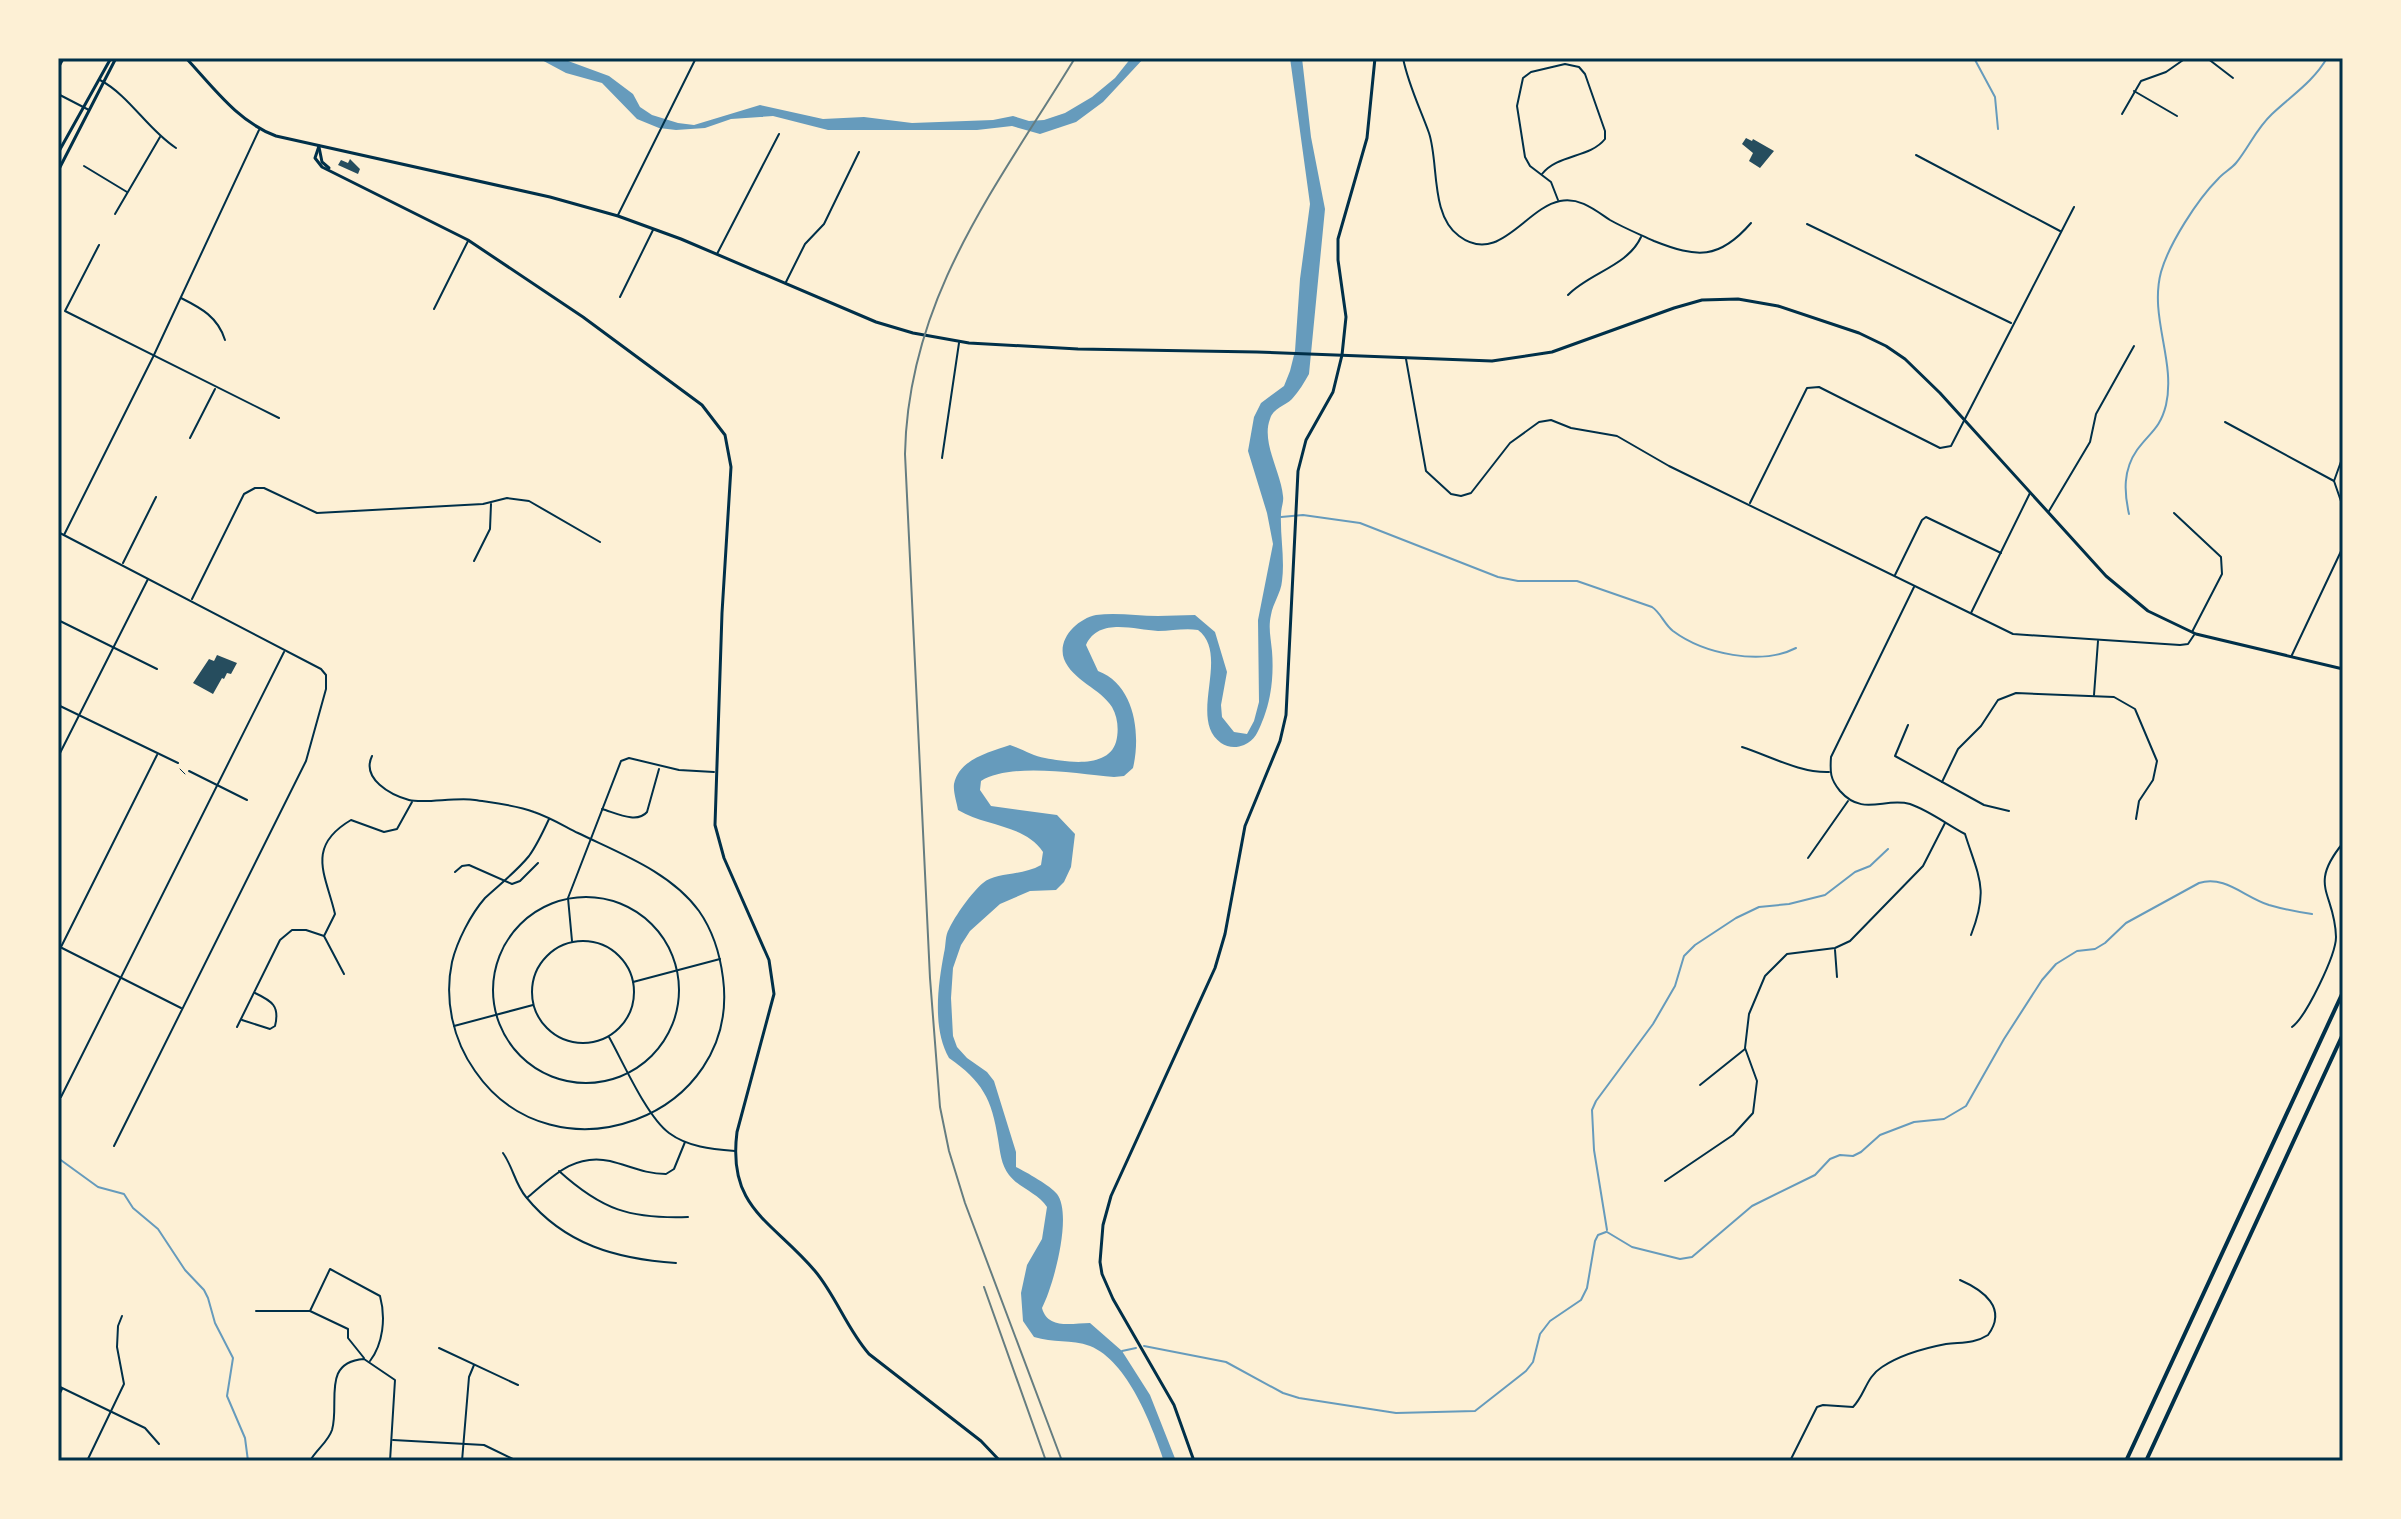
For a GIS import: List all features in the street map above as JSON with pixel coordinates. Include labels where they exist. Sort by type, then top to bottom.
[{"type":"highway","points":[[2126,1461],[2343,992]]},
{"type":"highway","points":[[2146,1461],[2343,1034]]},
{"type":"main road","points":[[58,153],[113,58]]},
{"type":"main road","points":[[58,171],[105,82],[113,58]]},
{"type":"main road","points":[[186,58],[237,113],[259,129],[319,146],[550,197],[618,216],[876,322],[959,342],[1078,349],[1328,354],[1484,362],[1564,349],[1690,303],[1718,298],[1741,299],[1816,317],[1879,342],[1918,370],[2132,600],[2158,618],[2193,634],[2343,669]]},
{"type":"main road","points":[[1194,1461],[1174,1405],[1107,1287],[1100,1262],[1101,1242],[1111,1196],[1215,968],[1231,906],[1245,826],[1284,727],[1298,471],[1303,450],[1333,392],[1342,355],[1346,317],[1338,239],[1367,138],[1375,58]]},
{"type":"main road","points":[[319,146],[322,162],[336,172],[468,240],[583,317],[702,405],[725,435],[731,467],[715,825],[724,858],[769,960],[774,994],[737,1132],[735,1151],[742,1188],[753,1210],[817,1273],[857,1340],[885,1369],[963,1427],[1000,1461]]},
{"type":"street","points":[[58,69],[64,58]]},
{"type":"street","points":[[618,216],[696,58]]},
{"type":"street","points":[[1403,58],[1430,138],[1434,177],[1445,217],[1453,230],[1470,242],[1495,243],[1543,208],[1558,201],[1578,201],[1642,235],[1685,252],[1707,253],[1728,246],[1751,223]]},
{"type":"street","points":[[2122,114],[2143,80],[2166,72],[2186,58]]},
{"type":"street","points":[[2207,58],[2233,78]]},
{"type":"street","points":[[1542,174],[1555,162],[1599,145],[1605,139],[1586,76],[1575,65],[1565,64],[1531,72],[1523,78],[1519,88],[1517,115],[1525,157],[1530,166],[1553,185],[1558,201]]},
{"type":"street","points":[[99,79],[113,86],[160,136],[176,148]]},
{"type":"street","points":[[2134,91],[2177,116]]},
{"type":"street","points":[[58,94],[90,111]]},
{"type":"street","points":[[64,535],[153,357],[259,129]]},
{"type":"street","points":[[716,254],[779,134]]},
{"type":"street","points":[[115,214],[160,136]]},
{"type":"street","points":[[785,284],[802,248],[824,224],[859,152]]},
{"type":"street","points":[[1916,155],[2061,231]]},
{"type":"street","points":[[84,166],[128,192]]},
{"type":"street","points":[[1749,504],[1807,388],[1811,386],[1819,387],[1934,445],[1947,449],[1953,444],[2012,323],[2074,207]]},
{"type":"street","points":[[1807,224],[2012,323]]},
{"type":"street","points":[[620,297],[654,229]]},
{"type":"street","points":[[1568,295],[1632,251],[1642,235]]},
{"type":"street","points":[[434,309],[468,240]]},
{"type":"street","points":[[99,245],[65,311],[279,418]]},
{"type":"street","points":[[180,297],[215,319],[225,340]]},
{"type":"street","points":[[942,458],[959,342]]},
{"type":"street","points":[[2048,512],[2090,442],[2096,414],[2134,346]]},
{"type":"street","points":[[1405,358],[1426,471],[1451,494],[1461,496],[1471,493],[1510,443],[1539,422],[1551,420],[1571,428],[1617,436],[1665,464],[2013,634],[2188,644],[2222,574],[2221,557],[2174,513]]},
{"type":"street","points":[[190,438],[215,388]]},
{"type":"street","points":[[2225,422],[2334,481]]},
{"type":"street","points":[[2343,456],[2334,481],[2343,507]]},
{"type":"street","points":[[192,600],[244,494],[255,488],[264,488],[317,513],[491,503],[507,498],[529,501],[600,542]]},
{"type":"street","points":[[1971,613],[2030,492]]},
{"type":"street","points":[[123,564],[156,497]]},
{"type":"street","points":[[474,561],[490,529],[491,503]]},
{"type":"street","points":[[1895,576],[1926,517],[2001,553]]},
{"type":"street","points":[[58,532],[192,600],[321,669],[326,675],[326,689],[306,761],[114,1146]]},
{"type":"street","points":[[2291,657],[2343,547]]},
{"type":"street","points":[[58,757],[148,578]]},
{"type":"street","points":[[1915,586],[1831,757],[1830,772],[1832,781],[1848,800],[1866,806],[1909,804],[1965,834],[1981,883],[1982,908],[1971,935]]},
{"type":"street","points":[[58,620],[157,669]]},
{"type":"street","points":[[2094,696],[2098,640]]},
{"type":"street","points":[[61,1097],[284,651]]},
{"type":"street","points":[[1942,782],[1958,749],[1981,726],[1998,700],[2016,693],[2114,697],[2135,709],[2157,761],[2153,780],[2139,801],[2136,819]]},
{"type":"street","points":[[58,705],[178,763]]},
{"type":"street","points":[[1908,725],[1895,756],[1984,805],[2009,811]]},
{"type":"street","points":[[1742,747],[1802,768],[1830,772]]},
{"type":"street","points":[[58,953],[157,755]]},
{"type":"street","points":[[372,756],[369,767],[371,776],[378,784],[413,801],[470,799],[525,809],[549,819],[589,839],[664,878],[685,895],[711,931],[721,959],[725,993],[722,1024],[715,1045],[700,1072],[681,1093],[652,1113],[622,1126],[591,1130],[558,1127],[532,1118],[507,1104],[483,1082],[465,1057],[453,1027],[449,995],[452,961],[465,929],[484,900],[534,849],[549,819]]},
{"type":"street","points":[[572,942],[568,898],[621,761],[629,758],[698,773],[716,771]]},
{"type":"street","points":[[601,808],[643,817],[660,767]]},
{"type":"street","points":[[189,771],[247,800]]},
{"type":"street","points":[[1808,858],[1848,800]]},
{"type":"street","points":[[324,936],[335,914],[321,871],[323,854],[336,829],[351,820],[384,832],[397,829],[413,801]]},
{"type":"street","points":[[1665,1181],[1733,1135],[1753,1113],[1757,1081],[1745,1048],[1749,1014],[1765,976],[1787,954],[1835,948],[1850,941],[1923,866],[1945,823]]},
{"type":"street","points":[[2292,1027],[2303,1018],[2335,944],[2335,928],[2324,876],[2328,863],[2343,843]]},
{"type":"street","points":[[455,872],[469,865],[512,884],[520,881],[538,863]]},
{"type":"street","points":[[592,897],[616,902],[637,912],[656,928],[678,970],[679,1005],[667,1038],[650,1058],[629,1074],[610,1081],[589,1084],[569,1082],[531,1066],[515,1052],[496,1016],[492,994],[494,972],[512,932],[547,905],[568,898],[592,897]]},
{"type":"street","points":[[237,1027],[280,940],[292,930],[306,930],[324,936],[344,974]]},
{"type":"street","points":[[588,941],[604,945],[623,961],[633,982],[632,1008],[626,1019],[608,1036],[594,1042],[563,1039],[550,1031],[534,1005],[533,982],[543,960],[551,952],[572,942],[588,941]]},
{"type":"street","points":[[61,947],[183,1008]]},
{"type":"street","points":[[1835,948],[1837,977]]},
{"type":"street","points":[[633,982],[721,959]]},
{"type":"street","points":[[241,1020],[259,1028],[275,1026],[277,1008],[272,1001],[255,993]]},
{"type":"street","points":[[453,1027],[534,1005]]},
{"type":"street","points":[[608,1036],[661,1127],[685,1142],[735,1151]]},
{"type":"street","points":[[1700,1085],[1745,1048]]},
{"type":"street","points":[[527,1198],[559,1171],[582,1158],[666,1174],[674,1169],[685,1142]]},
{"type":"street","points":[[503,1153],[515,1182],[527,1198],[576,1241],[607,1253],[643,1261],[676,1263]]},
{"type":"street","points":[[559,1171],[602,1205],[658,1218],[688,1217]]},
{"type":"street","points":[[310,1311],[330,1269],[380,1296],[383,1305],[381,1341],[379,1350],[369,1362]]},
{"type":"street","points":[[1790,1461],[1817,1407],[1853,1407],[1871,1377],[1881,1367],[1920,1351],[1972,1342],[1988,1335],[1995,1317],[1990,1300],[1982,1291],[1960,1280]]},
{"type":"street","points":[[256,1311],[310,1311],[348,1329],[348,1338],[364,1359],[395,1380],[390,1461]]},
{"type":"street","points":[[87,1461],[124,1384],[117,1347],[122,1316]]},
{"type":"street","points":[[439,1348],[518,1385]]},
{"type":"street","points":[[310,1461],[333,1427],[333,1396],[340,1369],[349,1362],[364,1359]]},
{"type":"street","points":[[462,1461],[469,1377],[474,1365]]},
{"type":"street","points":[[58,1386],[145,1428],[159,1444]]},
{"type":"street","points":[[58,1397],[62,1388]]},
{"type":"street","points":[[391,1439],[493,1448],[517,1461]]},
{"type":"path","points":[[178,763],[185,774]]},
{"type":"water","points":[[538,58],[560,58],[609,76],[633,94],[640,107],[652,115],[694,125],[760,105],[823,119],[864,117],[912,123],[993,120],[1013,116],[1029,121],[1044,120],[1065,113],[1092,97],[1115,78],[1131,58],[1144,58],[1103,102],[1076,122],[1040,134],[1012,126],[977,130],[828,130],[773,116],[731,119],[705,128],[659,128],[637,119],[602,83],[566,73]]},
{"type":"water","points":[[1290,58],[1302,58],[1311,137],[1325,209],[1309,374],[1292,399],[1274,412],[1268,428],[1283,496],[1283,564],[1281,585],[1270,620],[1272,679],[1265,714],[1256,735],[1241,746],[1224,745],[1212,732],[1207,703],[1211,655],[1207,641],[1198,630],[1158,631],[1118,627],[1099,631],[1092,636],[1086,645],[1098,671],[1120,687],[1132,712],[1136,740],[1133,768],[1124,776],[1114,777],[1027,771],[994,775],[981,781],[980,790],[991,806],[1057,815],[1075,834],[1071,867],[1056,890],[1030,891],[1000,904],[970,931],[953,968],[951,998],[953,1036],[957,1047],[994,1081],[1016,1152],[1016,1167],[1054,1191],[1061,1204],[1060,1251],[1042,1308],[1045,1315],[1055,1322],[1090,1323],[1122,1351],[1150,1395],[1176,1461],[1164,1461],[1137,1396],[1116,1365],[1090,1346],[1034,1337],[1023,1321],[1021,1293],[1027,1265],[1042,1239],[1047,1207],[1006,1171],[989,1102],[970,1075],[949,1058],[944,1046],[938,1020],[938,992],[947,934],[964,904],[988,880],[1041,865],[1043,852],[1026,836],[958,810],[954,784],[962,768],[969,763],[1010,745],[1041,757],[1075,762],[1096,760],[1112,751],[1118,729],[1116,715],[1101,695],[1073,673],[1063,652],[1063,644],[1070,631],[1096,615],[1195,615],[1215,632],[1227,672],[1222,717],[1234,732],[1247,734],[1254,721],[1259,702],[1258,620],[1273,544],[1248,451],[1254,417],[1261,403],[1284,386],[1290,371],[1295,351],[1310,204]]},
{"type":"building","points":[[1746,138],[1774,151],[1760,168],[1749,161],[1753,153],[1742,144]]},
{"type":"building","points":[[350,159],[360,169],[358,174],[338,165],[341,160],[348,163]]},
{"type":"building","points":[[217,655],[237,663],[231,674],[227,673],[222,678],[213,694],[193,683],[209,659],[214,661]]},
{"type":"waterway","points":[[1974,58],[1995,97],[1998,129]]},
{"type":"waterway","points":[[2129,514],[2126,489],[2129,465],[2158,425],[2166,405],[2168,372],[2158,306],[2158,289],[2165,261],[2201,198],[2236,163],[2266,120],[2309,81],[2327,58]]},
{"type":"waterway","points":[[1281,517],[1303,515],[1360,523],[1498,577],[1518,581],[1577,581],[1652,607],[1673,631],[1716,651],[1750,657],[1796,648]]},
{"type":"waterway","points":[[1607,1230],[1594,1150],[1592,1110],[1653,1024],[1675,986],[1684,956],[1736,918],[1759,907],[1789,904],[1825,895],[1855,872],[1870,866],[1888,849]]},
{"type":"waterway","points":[[1607,1232],[1632,1247],[1680,1259],[1692,1257],[1752,1206],[1815,1175],[1830,1159],[1840,1155],[1853,1156],[1880,1135],[1914,1122],[1944,1119],[1966,1106],[2004,1039],[2056,964],[2077,951],[2095,949],[2126,923],[2199,883],[2226,884],[2269,905],[2312,914]]},
{"type":"waterway","points":[[58,1158],[98,1187],[124,1194],[133,1208],[158,1229],[185,1270],[204,1290],[215,1323],[233,1358],[227,1396],[245,1438],[248,1461]]},
{"type":"waterway","points":[[1144,1346],[1226,1362],[1283,1393],[1299,1398],[1396,1413],[1475,1411],[1526,1371],[1533,1362],[1540,1334],[1550,1321],[1581,1300],[1587,1288],[1595,1241],[1598,1235],[1606,1232]]},
{"type":"waterway","points":[[1122,1351],[1136,1348]]},
{"type":"railway","points":[[1062,1461],[965,1203],[940,1107],[930,978],[905,454],[910,397],[922,344],[940,293],[988,198],[1075,58]]},
{"type":"railway","points":[[984,1287],[1046,1461]]}]
